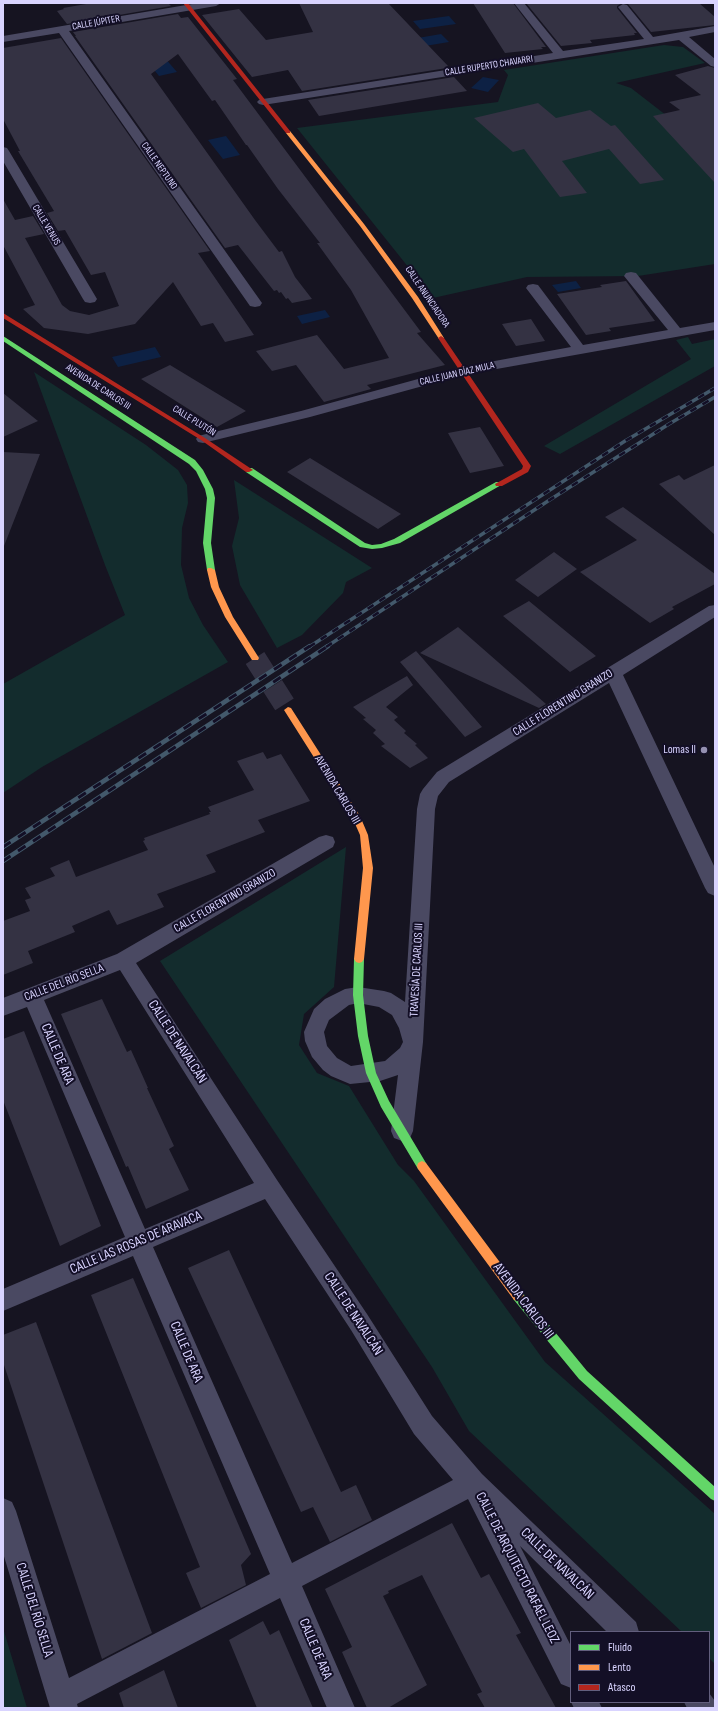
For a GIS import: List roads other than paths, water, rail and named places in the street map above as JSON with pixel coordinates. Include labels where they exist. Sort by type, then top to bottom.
[{"type":"street","name":"CALLE JÚPITER","points":[[3,39],[187,5],[216,3]]},
{"type":"street","points":[[519,3],[560,54]]},
{"type":"street","name":"CALLE ANUNCIADORA","points":[[187,5],[362,225],[407,285],[527,466],[525,470],[397,541],[382,546],[372,547]]},
{"type":"street","points":[[623,7],[651,41]]},
{"type":"street","name":"CALLE NEPTUNO","points":[[62,29],[255,303]]},
{"type":"street","name":"CALLE RUPERTO CHAVARRI","points":[[263,102],[560,54],[651,41],[715,29]]},
{"type":"street","points":[[681,36],[712,41]]},
{"type":"street","points":[[681,36],[715,64]]},
{"type":"street","name":"CALLE VENUS","points":[[3,152],[90,299]]},
{"type":"street","points":[[631,276],[677,333]]},
{"type":"street","points":[[533,288],[579,349]]},
{"type":"street","name":"CALLE PLUTÓN","points":[[3,315],[203,439],[357,541],[372,547]]},
{"type":"street","name":"CALLE JUAN DÍAZ MULA","points":[[203,439],[305,414],[462,370],[715,326]]},
{"type":"street","name":"AVENIDA DE CARLOS III","points":[[3,338],[181,454],[192,462],[199,470],[209,489],[211,498],[207,543],[208,558],[215,587],[229,617],[255,658]]},
{"type":"street","name":"CALLE FLORENTINO GRANIZO","points":[[426,809],[429,794],[443,777],[715,610]]},
{"type":"street","points":[[612,672],[715,888]]},
{"type":"street","name":"AVENIDA CARLOS III","points":[[288,710],[357,818],[364,835],[368,868],[358,967],[358,995],[363,1036],[371,1073],[385,1104],[419,1162],[535,1318],[562,1351],[583,1375],[619,1409],[715,1495]]},
{"type":"street","name":"TRAVESÍA DE CARLOS III","points":[[402,1131],[413,1042],[426,809]]},
{"type":"street","name":"CALLE FLORENTINO GRANIZO","points":[[124,960],[326,842]]},
{"type":"street","name":"CALLE DEL RÍO SELLA","points":[[3,1007],[124,960]]},
{"type":"street","name":"CALLE DE NAVALCÁN","points":[[124,960],[269,1186],[359,1322],[423,1425],[474,1483],[625,1631]]},
{"type":"street","points":[[358,995],[384,999],[399,1009],[410,1026],[413,1042],[408,1054],[392,1068],[371,1073],[350,1075],[338,1070],[324,1059],[315,1041],[314,1032],[321,1015],[332,1005],[345,997],[358,995]]},
{"type":"street","name":"CALLE DE ARA","points":[[32,996],[340,1708]]},
{"type":"street","name":"CALLE LAS ROSAS DE ARAVACA","points":[[3,1300],[269,1186]]},
{"type":"street","points":[[62,1702],[285,1580],[474,1483]]},
{"type":"street","name":"CALLE DE ARQUITECTO RAFAEL LEOZ","points":[[474,1483],[570,1672]]},
{"type":"street","name":"CALLE DEL RÍO SELLA","points":[[3,1511],[62,1702]]},
{"type":"water","points":[[449,16],[456,24],[420,29],[413,21]]},
{"type":"water","points":[[441,34],[449,42],[419,47],[412,39]]},
{"type":"water","points":[[164,57],[177,72],[159,76],[146,60]]},
{"type":"water","points":[[483,77],[499,80],[488,92],[471,88]]},
{"type":"water","points":[[226,136],[240,155],[223,159],[208,140]]},
{"type":"water","points":[[576,281],[581,288],[558,292],[552,285]]},
{"type":"water","points":[[325,310],[330,317],[302,324],[297,316]]},
{"type":"water","points":[[155,347],[161,357],[118,367],[112,357]]},
{"type":"tunnel","points":[[255,658],[288,710]]},
{"type":"railway","points":[[309,647],[625,441],[715,388]]},
{"type":"railway","points":[[326,647],[548,501],[669,424],[715,397]]},
{"type":"railway","points":[[3,847],[310,646]]},
{"type":"railway","points":[[3,861],[328,646]]},
{"type":"place","name":"Lomas II","points":[[704,750]]}]
